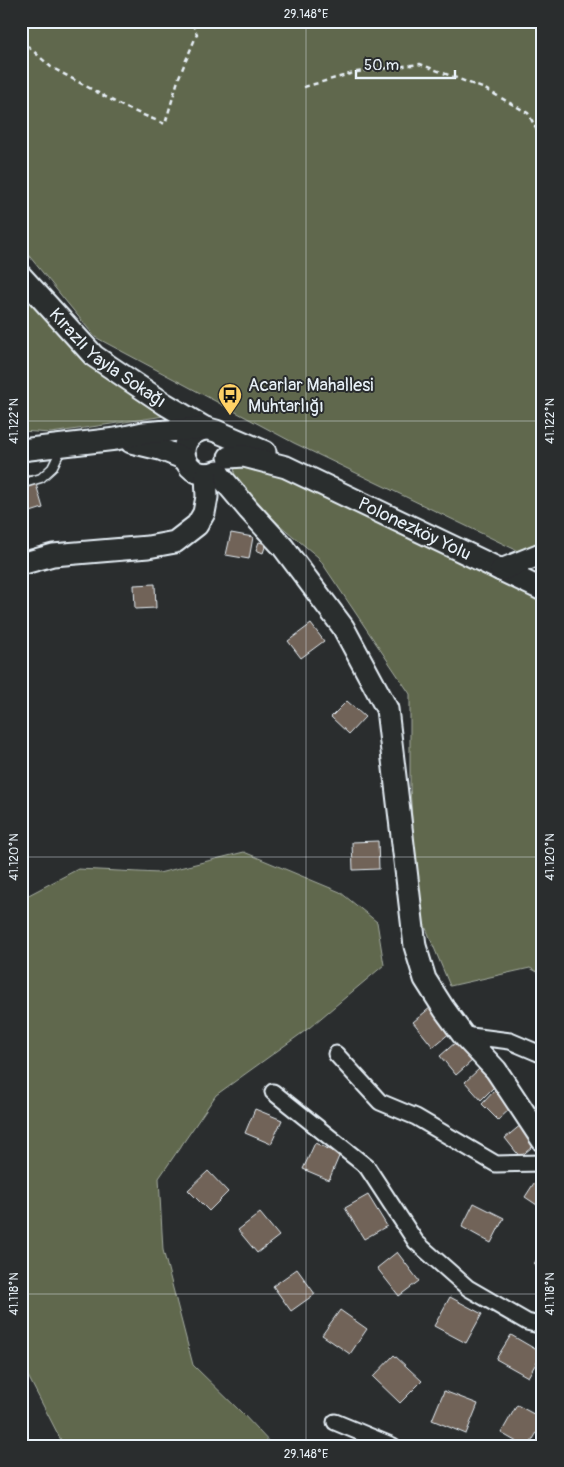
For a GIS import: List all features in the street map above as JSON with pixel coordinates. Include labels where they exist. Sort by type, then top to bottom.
[{"type":"street","name":"Kırazlı Yayla Sokağı","points":[[21,276],[94,356],[166,404],[213,431],[268,453],[286,467]]},
{"type":"street","points":[[213,431],[194,432],[189,436],[184,447],[185,459],[195,471],[217,468],[244,456],[286,467]]},
{"type":"street","points":[[21,450],[64,446],[143,434],[213,431],[228,444],[217,468],[207,497],[204,513],[197,525],[175,542],[148,547],[53,555],[21,564]]},
{"type":"street","points":[[116,439],[145,444],[185,459]]},
{"type":"street","name":"Polonezköy Yolu","points":[[286,467],[543,590]]},
{"type":"street","points":[[217,468],[249,510],[283,546],[343,627],[387,709],[415,946],[425,980],[463,1035],[496,1070],[543,1141]]},
{"type":"street","points":[[502,570],[543,553]]},
{"type":"street","points":[[463,1035],[510,1041],[543,1055]]},
{"type":"street","points":[[336,1054],[380,1102],[416,1117],[496,1164],[543,1163]]},
{"type":"street","points":[[273,1092],[367,1167],[416,1242],[468,1288],[527,1322],[543,1326]]},
{"type":"street","points":[[335,1422],[392,1446]]},
{"type":"lane","points":[[21,484],[41,478],[52,468],[64,446]]},
{"type":"path","points":[[21,40],[51,67],[124,107],[165,124],[178,77],[197,34],[191,21]]},
{"type":"path","points":[[304,86],[357,72],[420,64],[485,89],[528,113],[543,145]]},
{"type":"green space","points":[[21,21],[543,21],[543,563],[294,443],[95,337],[21,246]]},
{"type":"green space","points":[[21,274],[82,347],[178,414],[51,433],[21,431]]},
{"type":"green space","points":[[237,455],[543,595],[543,975],[530,968],[450,986],[418,909],[410,788],[410,694],[318,557],[232,485]]},
{"type":"green space","points":[[244,852],[340,892],[377,922],[384,965],[309,1028],[216,1095],[159,1178],[163,1250],[193,1365],[273,1446],[64,1446],[21,1366],[21,899],[78,869],[159,873]]},
{"type":"building","points":[[33,474],[43,508],[21,515],[21,477]]},
{"type":"building","points":[[231,533],[253,537],[249,559],[226,555]]},
{"type":"building","points":[[259,542],[266,544],[263,553],[256,550]]},
{"type":"building","points":[[155,584],[156,608],[135,609],[134,585]]},
{"type":"building","points":[[311,624],[324,641],[301,658],[288,641]]},
{"type":"building","points":[[347,701],[365,717],[349,734],[331,717]]},
{"type":"building","points":[[378,841],[379,869],[353,870],[352,842]]},
{"type":"building","points":[[431,1007],[451,1032],[433,1047],[413,1022]]},
{"type":"building","points":[[456,1042],[473,1060],[456,1075],[440,1056]]},
{"type":"building","points":[[479,1069],[495,1086],[481,1100],[465,1082]]},
{"type":"building","points":[[494,1091],[511,1108],[498,1120],[482,1104]]},
{"type":"building","points":[[255,1109],[282,1120],[271,1144],[245,1133]]},
{"type":"building","points":[[522,1124],[537,1143],[520,1157],[505,1138]]},
{"type":"building","points":[[315,1143],[340,1154],[329,1180],[303,1169]]},
{"type":"building","points":[[208,1171],[228,1192],[209,1211],[188,1190]]},
{"type":"building","points":[[534,1183],[543,1189],[543,1209],[525,1197]]},
{"type":"building","points":[[368,1195],[387,1226],[364,1239],[345,1208]]},
{"type":"building","points":[[474,1203],[504,1218],[491,1243],[462,1227]]},
{"type":"building","points":[[260,1213],[279,1236],[257,1253],[238,1230]]},
{"type":"building","points":[[543,1249],[543,1269],[534,1264]]},
{"type":"building","points":[[397,1252],[419,1281],[399,1296],[377,1268]]},
{"type":"building","points":[[297,1269],[315,1294],[291,1311],[273,1286]]},
{"type":"building","points":[[450,1297],[482,1314],[466,1343],[434,1326]]},
{"type":"building","points":[[340,1310],[367,1329],[350,1354],[322,1335]]},
{"type":"building","points":[[511,1335],[542,1353],[528,1377],[496,1359]]},
{"type":"building","points":[[394,1355],[422,1381],[400,1403],[373,1377]]},
{"type":"building","points":[[444,1391],[478,1404],[466,1434],[432,1420]]},
{"type":"building","points":[[517,1405],[543,1419],[529,1446],[524,1446],[501,1433]]},
{"type":"place","name":"Acarlar Mahallesi Muhtarlığı","points":[[230,416]]}]
